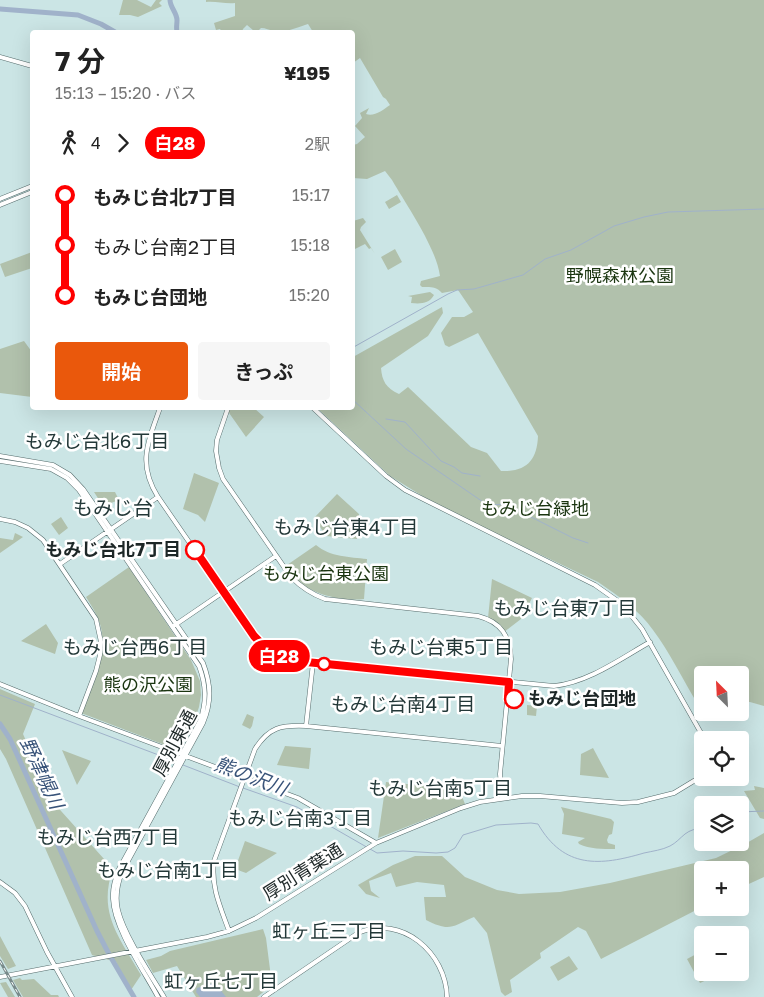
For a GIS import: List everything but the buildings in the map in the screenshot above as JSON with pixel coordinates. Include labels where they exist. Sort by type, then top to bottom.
[{"type":"street","points":[[0,56],[30,65]]},
{"type":"street","points":[[0,199],[30,187]]},
{"type":"street","points":[[0,205],[30,193]]},
{"type":"street","points":[[159,410],[147,444],[146,463],[149,479],[158,497],[254,636],[264,647],[284,658],[554,686],[573,683],[590,676],[650,642]]},
{"type":"street","points":[[227,410],[217,440],[219,468],[230,489],[276,556],[291,577],[300,585],[325,599],[469,614],[488,618],[504,632],[510,646],[509,682],[500,774],[502,798]]},
{"type":"street","points":[[315,410],[386,476],[405,490],[610,594],[632,615],[650,642],[700,731]]},
{"type":"street","name":"厚別東通","points":[[0,456],[53,465],[70,475],[83,489],[203,663],[208,678],[210,692],[206,717],[177,766],[118,881],[116,895],[118,912],[158,997]]},
{"type":"street","name":"厚別東通","points":[[0,461],[51,469],[67,478],[80,490],[110,530]]},
{"type":"street","points":[[60,564],[158,497]]},
{"type":"street","points":[[0,520],[15,522],[43,540],[92,611],[100,633],[100,655],[79,716]]},
{"type":"street","points":[[175,625],[276,556]]},
{"type":"street","points":[[306,726],[313,662]]},
{"type":"street","points":[[0,684],[182,757],[298,798],[375,844]]},
{"type":"street","points":[[229,931],[214,890],[212,877],[214,861],[255,749],[265,736],[280,727],[306,726],[502,746]]},
{"type":"street","name":"厚別青葉通","points":[[0,977],[207,937],[229,931],[256,918],[365,849],[461,808],[480,802],[502,798],[537,796],[622,803],[638,802],[674,792],[694,781]]},
{"type":"street","points":[[0,882],[15,893],[26,906],[54,966],[72,997]]},
{"type":"street","points":[[264,997],[358,933],[377,928],[389,928],[403,933],[416,940],[428,950],[444,975],[447,997]]},
{"type":"street","name":"厚別東通","points":[[135,951],[164,997]]},
{"type":"green space","points":[[123,0],[137,0],[151,7],[156,0],[162,0],[159,3],[162,6],[138,17],[119,15]]},
{"type":"green space","name":"野幌森林公園","points":[[206,0],[764,0],[764,706],[749,702],[749,666],[694,666],[694,698],[659,638],[641,616],[620,598],[598,582],[484,528],[424,497],[390,476],[319,410],[355,410],[355,356],[442,307],[443,313],[428,336],[381,368],[382,377],[386,384],[399,394],[408,387],[471,447],[487,453],[501,471],[510,471],[524,467],[533,458],[537,444],[538,436],[478,333],[449,347],[445,345],[441,333],[452,317],[464,317],[473,312],[458,290],[442,293],[435,288],[422,287],[420,285],[421,281],[440,276],[433,252],[427,240],[392,180],[385,171],[367,179],[355,178],[355,144],[365,137],[355,126],[362,118],[360,113],[369,108],[366,114],[375,114],[390,105],[383,97],[360,58],[355,62],[355,30],[312,30],[308,24],[290,30],[261,28],[253,30],[247,25],[243,30],[216,30],[214,23],[235,16],[235,3],[206,2]]},
{"type":"green space","points":[[397,195],[401,202],[389,209],[385,202]]},
{"type":"green space","points":[[363,218],[366,222],[360,230],[375,254],[365,244],[355,249],[355,220]]},
{"type":"green space","points":[[395,249],[402,262],[388,270],[381,257]]},
{"type":"green space","points":[[30,253],[30,269],[5,277],[0,264]]},
{"type":"green space","points":[[430,292],[434,295],[424,303],[411,303],[412,297],[408,296]]},
{"type":"green space","points":[[24,341],[30,349],[30,397],[0,393],[0,349]]},
{"type":"green space","points":[[227,410],[256,410],[264,417],[246,437]]},
{"type":"green space","points":[[123,434],[125,438],[121,445],[108,447],[106,443]]},
{"type":"green space","points":[[194,473],[219,483],[205,522],[198,515],[183,509]]},
{"type":"green space","points":[[94,492],[115,492],[119,500],[103,506]]},
{"type":"green space","points":[[337,494],[359,514],[357,539],[326,536],[314,518]]},
{"type":"green space","points":[[61,517],[68,528],[59,535],[51,524]]},
{"type":"green space","points":[[15,533],[23,537],[0,553],[0,538],[13,540]]},
{"type":"green space","name":"もみじ台東公園","points":[[316,545],[334,554],[367,559],[364,599],[342,599],[319,593],[300,582],[292,574],[287,565]]},
{"type":"green space","name":"熊の沢公園","points":[[129,567],[191,660],[200,681],[201,695],[199,707],[195,719],[178,750],[81,713],[98,670],[102,647],[100,624],[96,613],[86,597]]},
{"type":"green space","points":[[492,579],[532,598],[521,619],[504,632],[488,618]]},
{"type":"green space","points":[[46,624],[58,643],[55,654],[21,641]]},
{"type":"green space","points":[[0,689],[35,704],[23,734],[53,802],[113,869],[109,885],[109,912],[119,937],[141,975],[131,990],[116,962],[92,955],[0,749]]},
{"type":"green space","points":[[527,705],[537,706],[536,716],[527,715]]},
{"type":"green space","points":[[247,714],[254,717],[250,729],[242,725]]},
{"type":"green space","points":[[285,746],[311,748],[309,769],[277,765]]},
{"type":"green space","points":[[593,748],[609,778],[580,775],[581,754]]},
{"type":"green space","points":[[62,750],[91,761],[77,785]]},
{"type":"green space","points":[[386,782],[459,789],[465,804],[378,838]]},
{"type":"green space","points":[[754,786],[764,788],[764,819],[760,818],[749,799],[749,796],[744,791],[755,790]]},
{"type":"green space","points":[[561,807],[611,819],[614,822],[612,834],[609,835],[607,840],[608,843],[615,845],[615,849],[587,847],[578,842],[585,838],[562,834],[564,814]]},
{"type":"green space","points":[[764,833],[764,877],[749,884],[749,861],[703,861],[716,858],[730,851],[749,851],[749,842]]},
{"type":"green space","points":[[245,841],[277,853],[246,873],[235,869]]},
{"type":"green space","points":[[415,856],[442,856],[465,877],[497,890],[519,894],[560,892],[610,883],[694,863],[694,911],[601,959],[586,931],[578,927],[540,953],[541,958],[510,980],[512,992],[505,996],[501,992],[487,933],[474,917],[450,927],[440,926],[426,920],[424,897],[446,897],[444,885],[417,882],[396,887],[391,873],[369,881],[371,891],[380,898],[366,894],[358,885],[393,865]]},
{"type":"green space","points":[[263,929],[266,938],[272,985],[257,997],[196,997],[177,966],[153,973],[146,960],[161,956],[170,951]]},
{"type":"green space","points":[[0,936],[16,966],[8,969],[0,956]]},
{"type":"green space","points":[[694,955],[694,972],[687,959]]},
{"type":"green space","points":[[569,956],[578,969],[558,981],[550,967]]},
{"type":"green space","points":[[20,978],[22,980],[34,979],[51,995],[58,995],[59,997],[23,997],[13,980]]},
{"type":"green space","points":[[6,982],[15,997],[8,997],[0,983]]},
{"type":"water","points":[[213,983],[214,985],[216,984],[226,997],[200,997],[196,992],[197,988]]},
{"type":"waterway","points":[[170,0],[177,17],[177,30]]},
{"type":"waterway","points":[[0,9],[78,15],[112,30]]},
{"type":"waterway","points":[[355,346],[448,294],[457,290],[474,289],[523,275],[545,259],[571,250],[614,226],[668,212],[764,209]]},
{"type":"waterway","points":[[355,402],[406,449],[486,504],[505,504],[573,538],[588,543]]},
{"type":"waterway","points":[[386,419],[405,422],[441,461],[462,473],[480,476]]},
{"type":"waterway","name":"熊の沢川","points":[[0,695],[177,762]]},
{"type":"waterway","name":"野津幌川","points":[[0,724],[10,739],[97,931],[134,997]]},
{"type":"waterway","name":"熊の沢川","points":[[183,765],[240,787]]},
{"type":"waterway","name":"熊の沢川","points":[[243,788],[297,807],[377,853],[403,851],[448,852],[455,848],[463,835],[496,825],[531,823],[538,824],[548,839],[559,849],[571,856],[584,860],[613,860],[667,847],[694,830]]},
{"type":"waterway","name":"熊の沢川","points":[[749,812],[764,811]]},
{"type":"railway","points":[[0,961],[20,997]]},
{"type":"bus line","name":"白28","points":[[195,550],[254,636],[264,647],[277,655],[306,662],[509,682],[508,698],[514,699]]},
{"type":"place","name":"もみじ台北7丁目","points":[[195,550]]},
{"type":"place","name":"もみじ台団地","points":[[514,699]]},
{"type":"district","name":"もみじ台北6丁目","points":[[97,441]]},
{"type":"district","name":"もみじ台","points":[[113,508]]},
{"type":"district","name":"もみじ台東4丁目","points":[[346,527]]},
{"type":"district","name":"もみじ台東7丁目","points":[[565,608]]},
{"type":"district","name":"もみじ台西6丁目","points":[[135,647]]},
{"type":"district","name":"もみじ台東5丁目","points":[[441,647]]},
{"type":"district","name":"もみじ台南4丁目","points":[[403,704]]},
{"type":"district","name":"もみじ台南5丁目","points":[[440,788]]},
{"type":"district","name":"もみじ台南3丁目","points":[[300,818]]},
{"type":"district","name":"もみじ台西7丁目","points":[[108,837]]},
{"type":"district","name":"もみじ台南1丁目","points":[[168,870]]},
{"type":"district","name":"虹ヶ丘三丁目","points":[[329,931]]},
{"type":"district","name":"虹ヶ丘七丁目","points":[[221,981]]},
{"type":"park label","name":"もみじ台緑地","points":[[535,509]]}]
